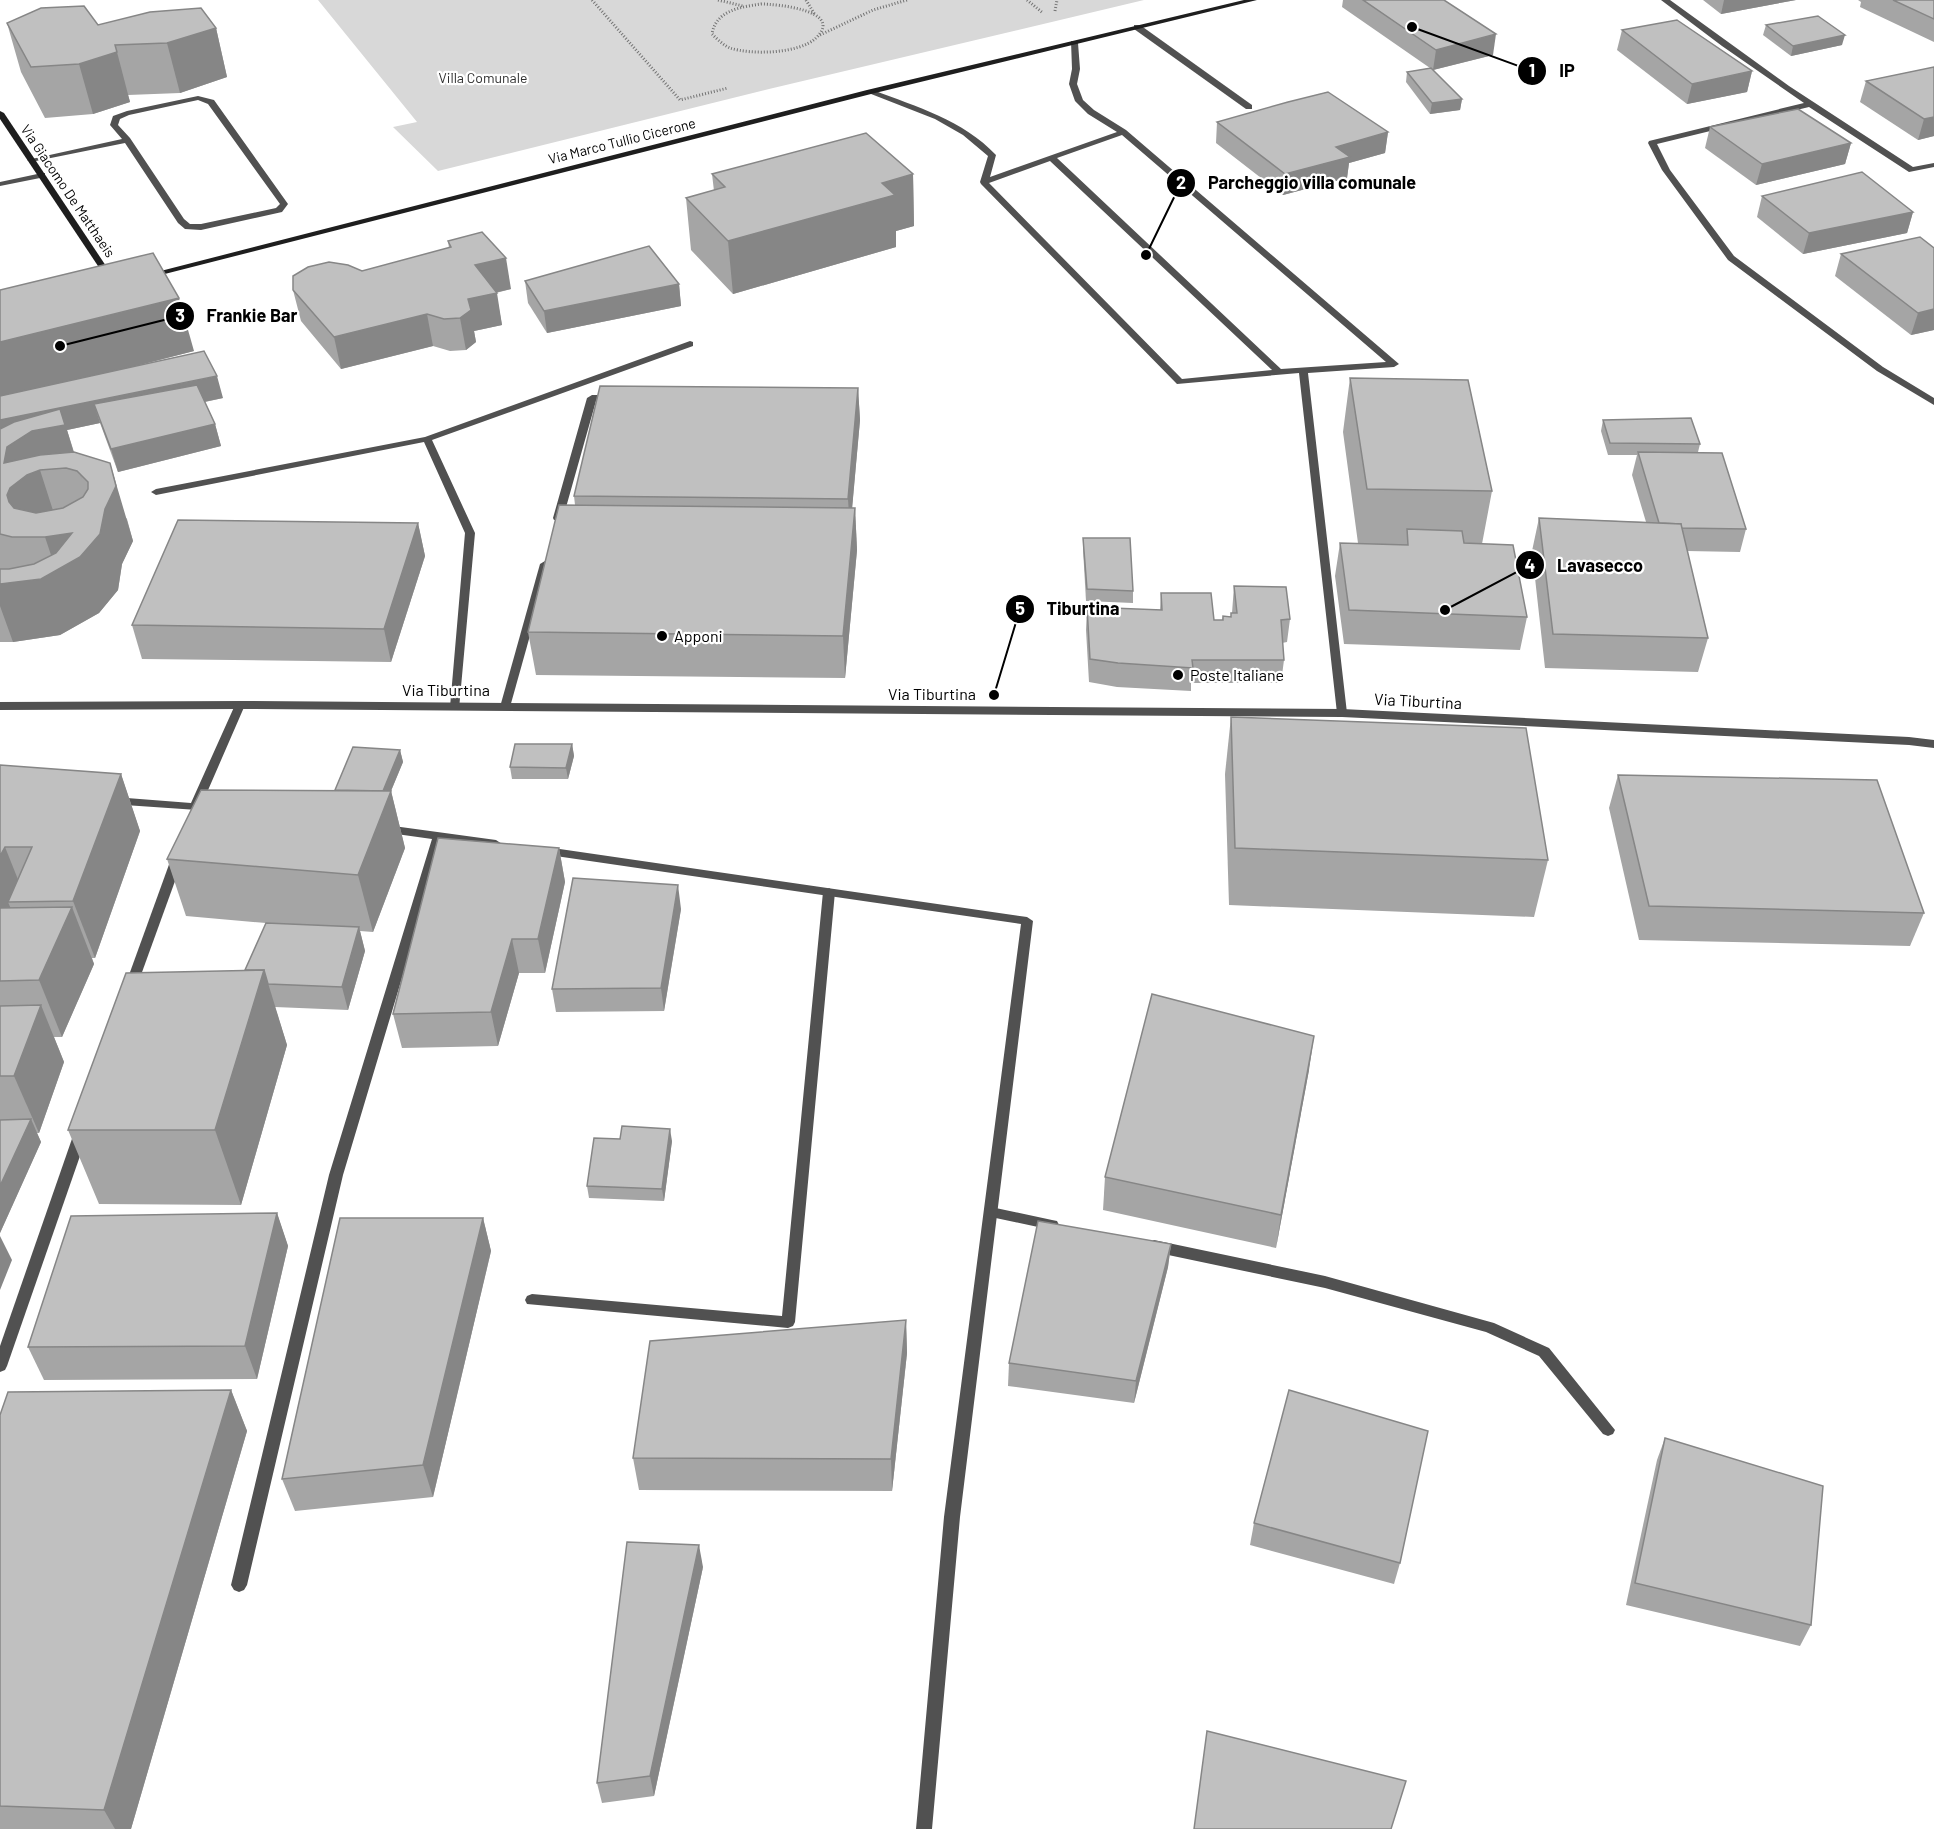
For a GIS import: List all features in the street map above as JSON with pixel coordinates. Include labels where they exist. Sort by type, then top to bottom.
[{"type":"main road","name":"Via Marco Tullio Cicerone","points":[[137,278],[870,92],[1253,0]]},
{"type":"main road","name":"Via Giacomo De Matthaeis","points":[[0,113],[114,284],[103,286]]},
{"type":"street","points":[[1665,0],[1709,34],[1810,104],[1912,170],[1934,165]]},
{"type":"street","points":[[1137,27],[1250,107]]},
{"type":"street","points":[[984,183],[1180,382],[1394,364],[1124,132],[1091,112],[1079,101],[1073,84],[1076,69],[1074,43]]},
{"type":"street","points":[[870,92],[938,117],[966,133],[992,155],[984,183]]},
{"type":"street","points":[[198,98],[212,102],[285,204],[279,210],[266,214],[201,227],[188,227],[181,221],[127,140],[114,125],[116,118],[127,113],[198,98]]},
{"type":"street","points":[[1810,104],[1652,143],[1666,170],[1731,258],[1880,369],[1934,402]]},
{"type":"street","points":[[984,183],[1124,132]]},
{"type":"street","points":[[31,160],[127,140]]},
{"type":"street","points":[[1053,159],[1279,372]]},
{"type":"street","points":[[0,184],[42,175]]},
{"type":"street","points":[[156,492],[427,439],[690,344]]},
{"type":"street","points":[[1303,370],[1342,713]]},
{"type":"street","points":[[557,524],[592,398],[627,398]]},
{"type":"street","points":[[427,439],[470,532],[454,706]]},
{"type":"street","points":[[505,707],[547,558]]},
{"type":"street","points":[[194,812],[240,705]]},
{"type":"street","name":"Via Tiburtina","points":[[0,706],[454,706],[1342,713],[1934,744]]},
{"type":"street","points":[[104,800],[194,812],[219,809]]},
{"type":"street","points":[[370,827],[510,846]]},
{"type":"street","points":[[239,1585],[336,1175],[439,836]]},
{"type":"street","points":[[128,995],[180,850]]},
{"type":"street","points":[[534,850],[1028,921],[952,1517],[924,1829]]},
{"type":"street","points":[[532,1300],[788,1322],[829,892]]},
{"type":"street","points":[[0,1366],[86,1119]]},
{"type":"street","points":[[991,1212],[1072,1229]]},
{"type":"street","points":[[1141,1244],[1325,1282],[1489,1327],[1544,1352],[1608,1430]]},
{"type":"path","points":[[592,0],[680,100],[737,86]]},
{"type":"path","points":[[718,0],[746,6],[777,4],[806,10],[816,15]]},
{"type":"path","points":[[806,0],[821,23],[821,31],[814,39]]},
{"type":"path","points":[[746,6],[718,18],[712,26],[712,34],[719,42],[731,48],[767,52],[794,48],[852,18],[907,0]]},
{"type":"path","points":[[1027,0],[1044,14],[1033,17]]},
{"type":"path","points":[[1057,0],[1055,11],[1065,9]]},
{"type":"green space","name":"Villa Comunale","points":[[318,0],[1144,0],[438,171],[393,127],[417,122]]},
{"type":"building","points":[[1363,0],[1444,0],[1496,34],[1436,50]]},
{"type":"building","points":[[1893,0],[1934,0],[1934,19]]},
{"type":"building","points":[[84,6],[98,25],[150,12],[201,8],[216,28],[167,43],[115,45],[117,52],[79,64],[31,67],[7,23],[41,8]]},
{"type":"building","points":[[1818,16],[1845,35],[1793,46],[1766,25]]},
{"type":"building","points":[[1677,20],[1752,71],[1692,84],[1622,30]]},
{"type":"building","points":[[1934,67],[1934,117],[1924,119],[1866,81]]},
{"type":"building","points":[[1431,68],[1462,99],[1432,103],[1407,72]]},
{"type":"building","points":[[1328,92],[1388,132],[1336,147],[1350,157],[1285,174],[1217,122],[1288,102]]},
{"type":"building","points":[[1798,109],[1851,143],[1762,164],[1710,127]]},
{"type":"building","points":[[866,133],[913,174],[882,183],[895,195],[728,241],[686,198],[725,187],[712,174]]},
{"type":"building","points":[[1862,172],[1913,212],[1809,233],[1762,196]]},
{"type":"building","points":[[482,232],[506,258],[475,265],[497,293],[468,299],[471,310],[460,318],[444,319],[427,314],[334,337],[293,290],[293,276],[308,267],[329,262],[348,265],[362,271],[451,247],[448,241]]},
{"type":"building","points":[[1920,237],[1934,248],[1934,309],[1918,313],[1841,254]]},
{"type":"building","points":[[649,246],[679,284],[544,311],[525,281]]},
{"type":"building","points":[[153,253],[179,298],[0,342],[0,290]]},
{"type":"building","points":[[204,351],[217,376],[0,420],[0,396]]},
{"type":"building","points":[[1350,378],[1468,380],[1492,491],[1367,489]]},
{"type":"building","points":[[197,385],[215,424],[111,449],[94,404]]},
{"type":"building","points":[[600,386],[858,388],[848,499],[574,496]]},
{"type":"building","points":[[60,409],[65,425],[32,431],[7,447],[4,463],[40,455],[74,452],[110,463],[116,486],[105,509],[100,534],[80,557],[41,579],[0,584],[0,569],[34,564],[56,553],[72,533],[45,537],[12,537],[0,534],[0,429],[14,422]],"holes":[[[66,468],[77,471],[88,482],[88,489],[83,497],[63,508],[36,513],[14,508],[9,502],[7,495],[10,488],[27,475],[40,470]]]},
{"type":"building","points":[[1691,418],[1700,444],[1610,443],[1603,420]]},
{"type":"building","points":[[1638,452],[1722,453],[1746,529],[1681,528],[1681,524],[1659,523]]},
{"type":"building","points":[[559,505],[855,508],[843,636],[528,632]]},
{"type":"building","points":[[1539,518],[1681,524],[1708,638],[1553,634]]},
{"type":"building","points":[[178,520],[418,523],[384,629],[132,625]]},
{"type":"building","points":[[1407,529],[1462,531],[1464,543],[1513,545],[1527,617],[1349,610],[1340,543],[1408,545]]},
{"type":"building","points":[[1083,538],[1130,538],[1133,591],[1087,589]]},
{"type":"building","points":[[1234,586],[1286,587],[1290,619],[1281,620],[1284,660],[1192,660],[1193,668],[1090,659],[1087,607],[1162,610],[1161,593],[1211,593],[1214,620],[1223,620],[1223,616],[1231,617],[1231,613],[1237,613]]},
{"type":"building","points":[[1231,717],[1526,728],[1548,860],[1235,848]]},
{"type":"building","points":[[515,744],[572,744],[566,768],[510,767]]},
{"type":"building","points":[[353,747],[400,750],[383,791],[335,790]]},
{"type":"building","points":[[0,765],[121,774],[73,901],[8,902],[32,847],[5,847],[0,856]]},
{"type":"building","points":[[1618,775],[1877,780],[1924,913],[1649,906]]},
{"type":"building","points":[[201,790],[391,791],[358,875],[167,859]]},
{"type":"building","points":[[438,838],[559,848],[538,939],[512,939],[491,1012],[393,1014]]},
{"type":"building","points":[[573,878],[678,885],[661,988],[552,989]]},
{"type":"building","points":[[72,907],[39,980],[0,981],[0,908]]},
{"type":"building","points":[[266,923],[359,927],[342,987],[268,984],[264,970],[245,970]]},
{"type":"building","points":[[264,970],[215,1130],[68,1130],[126,973]]},
{"type":"building","points":[[1152,994],[1314,1036],[1281,1215],[1105,1177]]},
{"type":"building","points":[[41,1005],[14,1076],[0,1076],[0,1006]]},
{"type":"building","points":[[31,1119],[0,1186],[0,1120]]},
{"type":"building","points":[[622,1126],[670,1129],[662,1189],[587,1186],[594,1138],[620,1139]]},
{"type":"building","points":[[277,1213],[245,1346],[28,1347],[71,1216]]},
{"type":"building","points":[[340,1218],[483,1218],[423,1465],[282,1479]]},
{"type":"building","points":[[1038,1221],[1171,1244],[1136,1381],[1009,1363]]},
{"type":"building","points":[[906,1320],[891,1459],[633,1458],[650,1341]]},
{"type":"building","points":[[231,1390],[104,1810],[0,1806],[0,1415],[8,1392]]},
{"type":"building","points":[[1289,1390],[1428,1431],[1400,1563],[1254,1523]]},
{"type":"building","points":[[1665,1438],[1823,1486],[1811,1625],[1635,1583]]},
{"type":"building","points":[[627,1542],[699,1545],[650,1776],[597,1783]]},
{"type":"building","points":[[1207,1731],[1406,1781],[1391,1829],[1194,1829]]},
{"type":"place","name":"IP","points":[[1412,27]]},
{"type":"place","name":"Parcheggio villa comunale","points":[[1146,255]]},
{"type":"place","name":"Frankie Bar","points":[[60,346]]},
{"type":"place","name":"Lavasecco","points":[[1445,610]]},
{"type":"place","name":"Apponi","points":[[662,636]]},
{"type":"place","name":"Poste Italiane","points":[[1178,675]]},
{"type":"place","name":"Tiburtina","points":[[994,695]]}]
